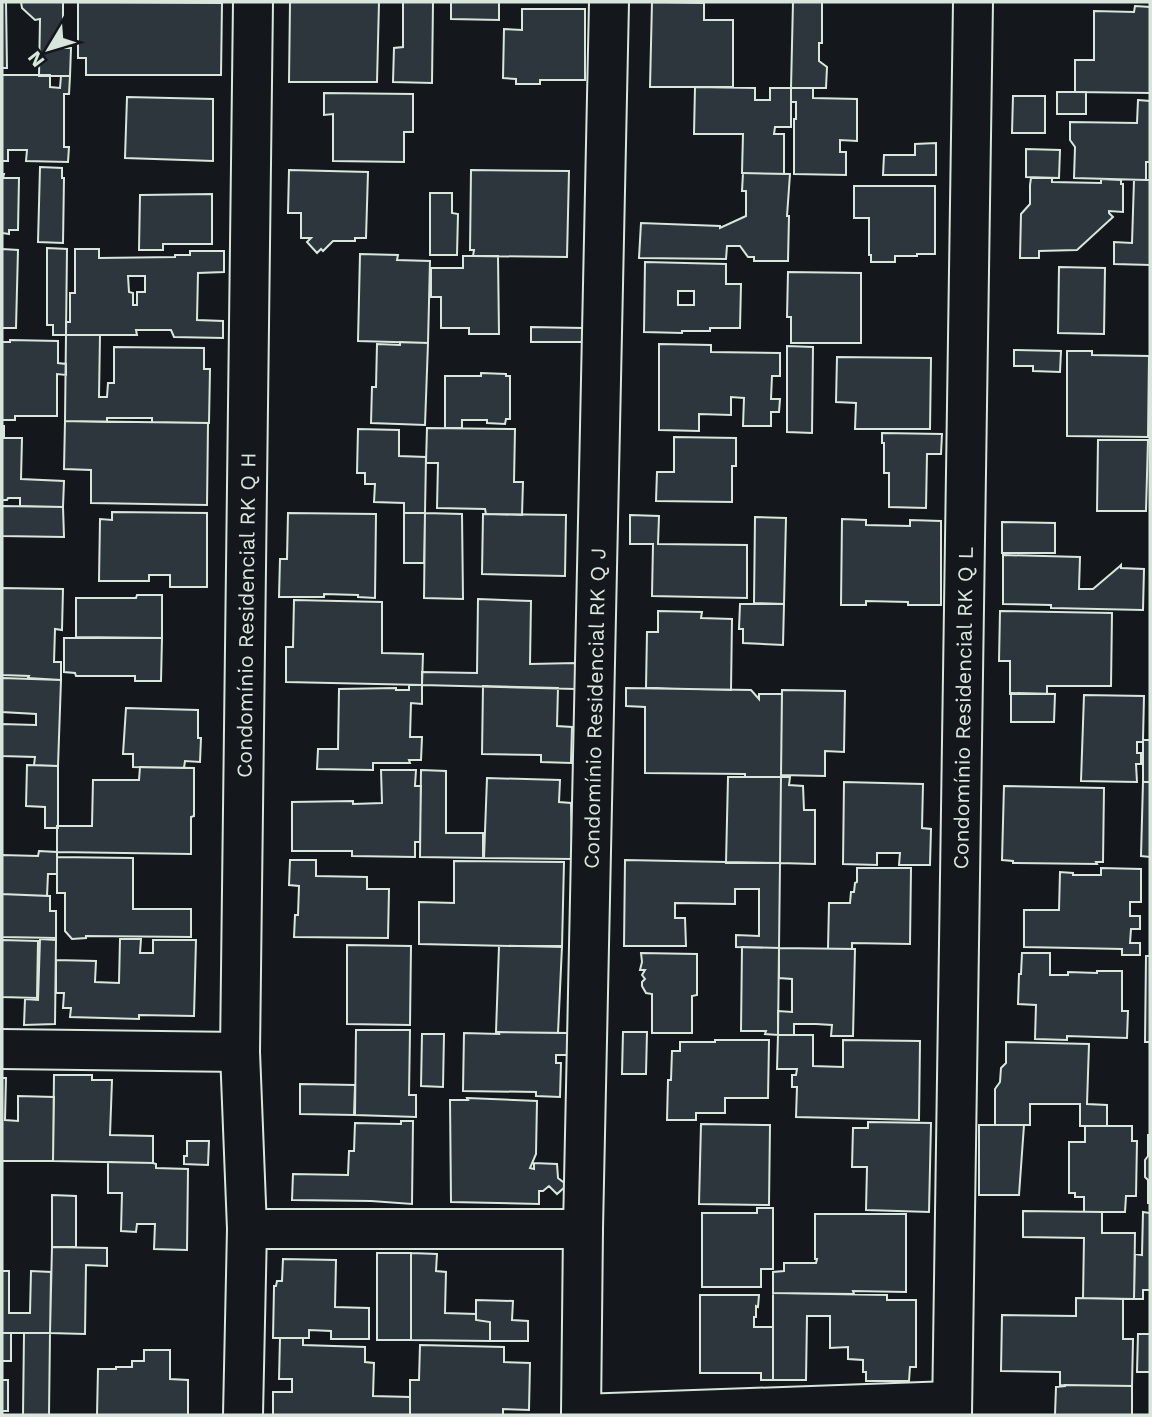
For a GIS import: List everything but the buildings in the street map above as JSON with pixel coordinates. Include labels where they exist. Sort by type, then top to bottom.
[{"type":"street","name":"Condomínio Residencial RK Q H","points":[[243,1415],[247,1229],[240,1052],[253,2]]},
{"type":"street","name":"Condomínio Residencial RK Q J","points":[[581,1415],[608,2]]},
{"type":"street","name":"Condomínio Residencial RK Q L","points":[[952,1408],[973,2]]},
{"type":"street","points":[[2,1049],[240,1052]]},
{"type":"street","points":[[247,1229],[583,1229]]},
{"type":"street","points":[[581,1415],[952,1408]]}]
